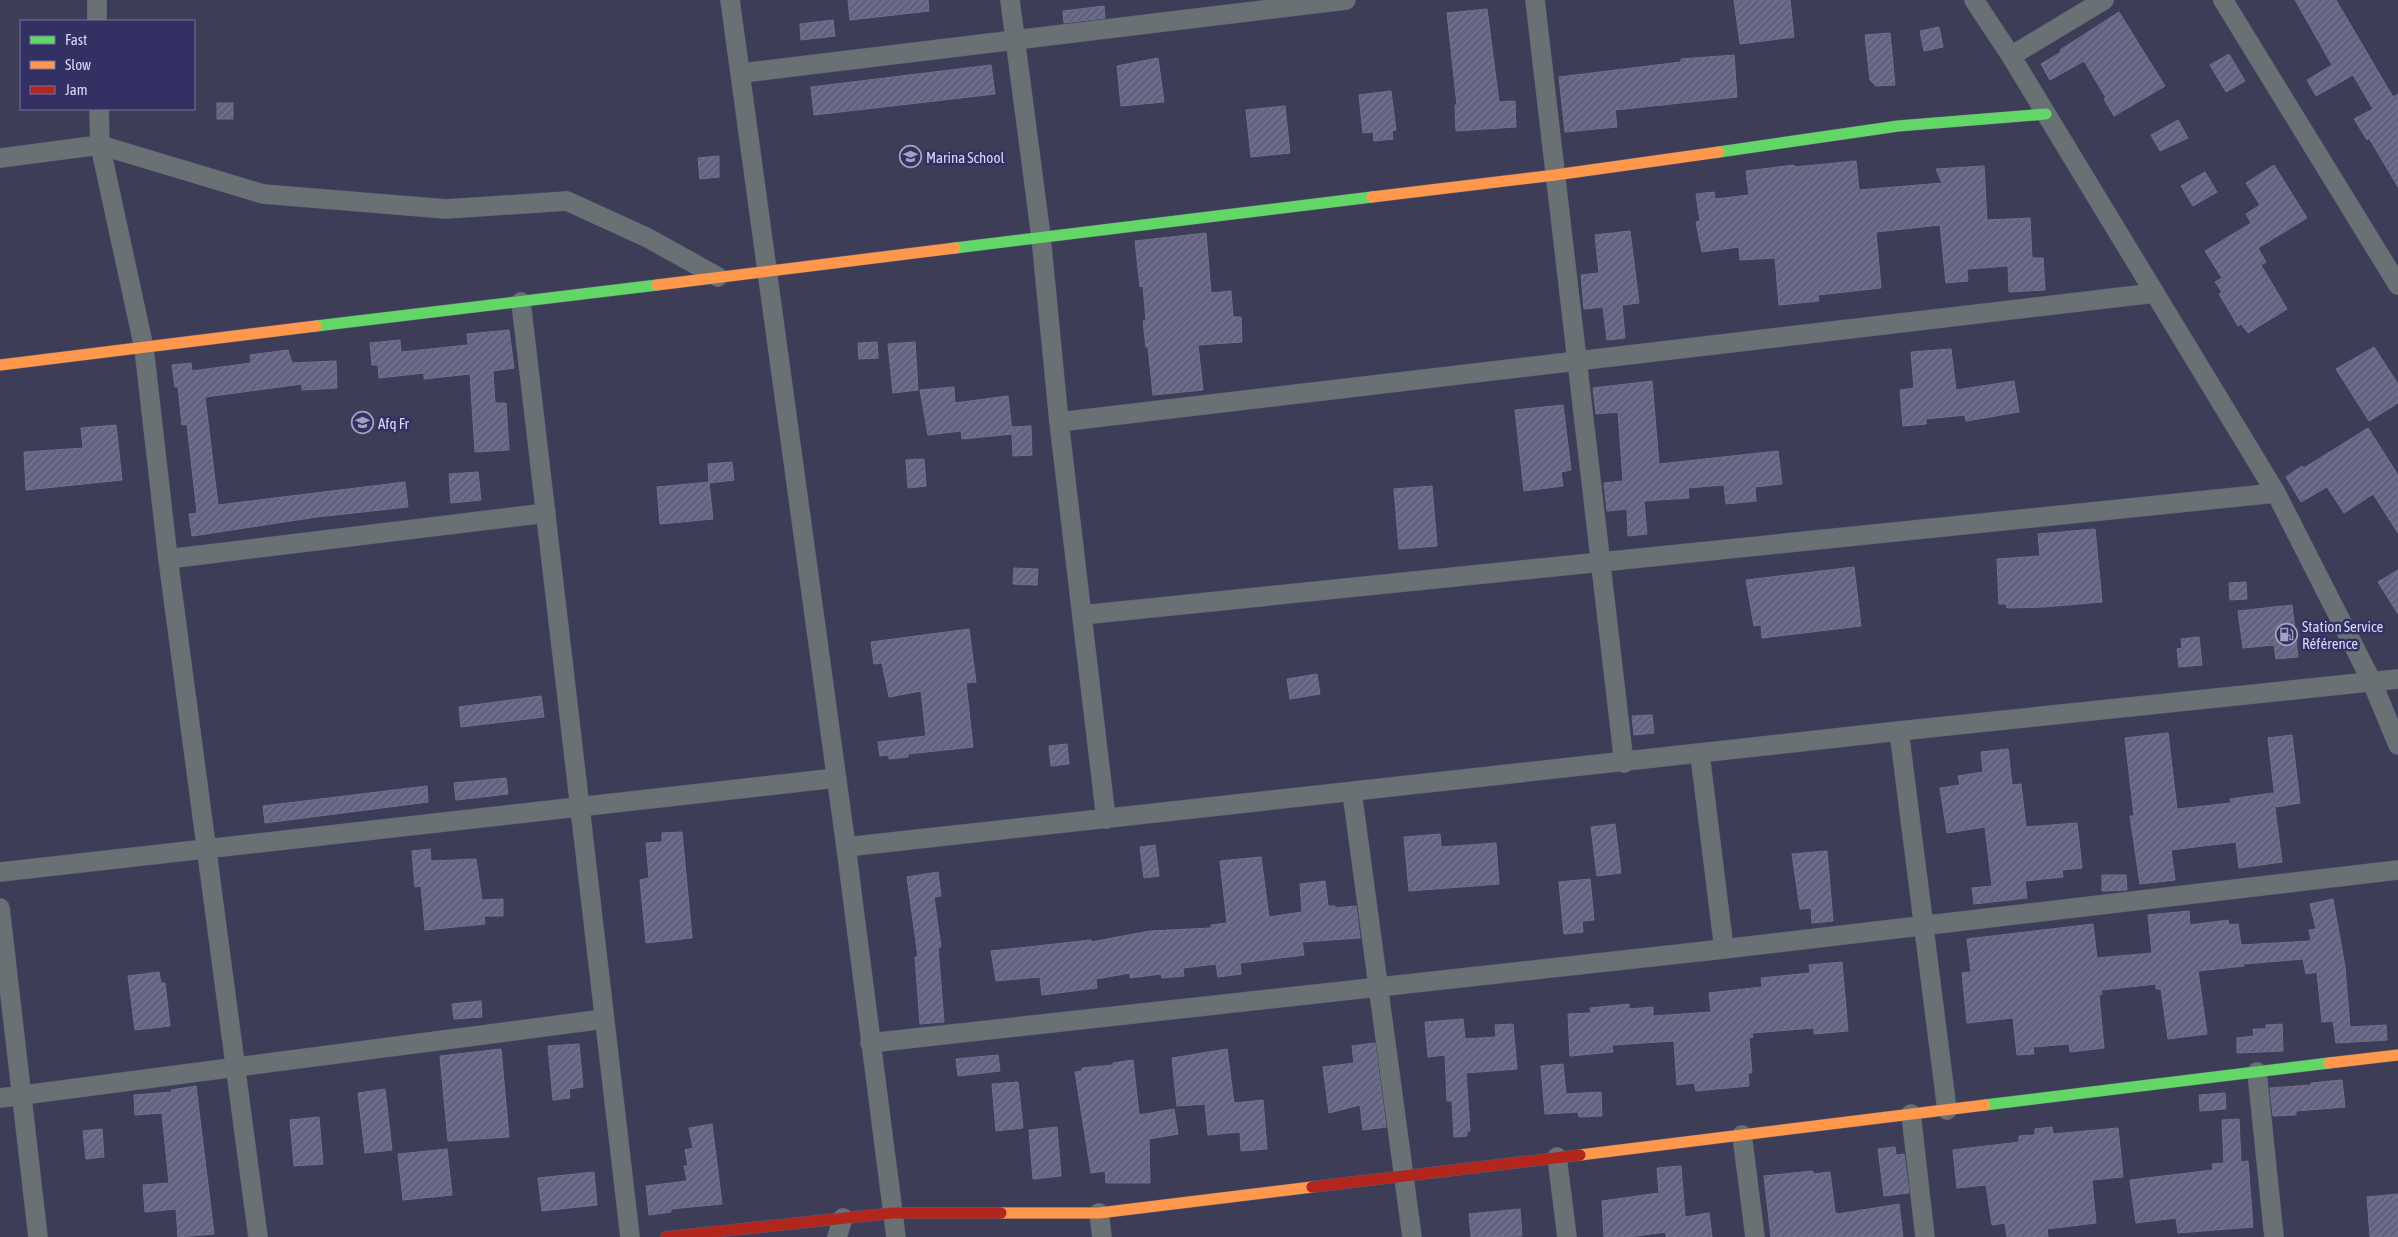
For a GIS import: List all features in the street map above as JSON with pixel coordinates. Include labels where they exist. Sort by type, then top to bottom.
[{"type":"street","points":[[97,0],[97,20]]},
{"type":"street","points":[[730,0],[742,73],[846,847],[896,1237]]},
{"type":"street","points":[[1010,0],[1041,238],[1059,422],[1106,819]]},
{"type":"street","points":[[742,73],[1346,0]]},
{"type":"street","points":[[1535,0],[1624,763]]},
{"type":"street","points":[[1974,0],[2012,56],[2276,493],[2372,682],[2398,745]]},
{"type":"street","points":[[2012,56],[2104,0]]},
{"type":"street","points":[[2223,0],[2398,285]]},
{"type":"street","points":[[99,110],[100,145],[144,348],[168,559],[258,1237]]},
{"type":"street","points":[[0,366],[1555,176],[1898,126],[2046,114]]},
{"type":"street","points":[[0,158],[100,145],[262,194],[446,209],[566,201],[648,238],[718,277]]},
{"type":"street","points":[[1059,422],[2155,293]]},
{"type":"street","points":[[521,302],[630,1237]]},
{"type":"street","points":[[1082,615],[2276,493]]},
{"type":"street","points":[[168,559],[546,513]]},
{"type":"street","points":[[846,847],[1700,755],[1899,731],[2398,679]]},
{"type":"street","points":[[1899,731],[1946,1110]]},
{"type":"street","points":[[1700,755],[1724,948]]},
{"type":"street","points":[[0,872],[836,778]]},
{"type":"street","points":[[1352,792],[1412,1237]]},
{"type":"street","points":[[870,1043],[1924,926],[2398,870]]},
{"type":"street","points":[[0,908],[38,1237]]},
{"type":"street","points":[[0,1098],[604,1019]]},
{"type":"street","points":[[666,1237],[892,1213],[1099,1213],[2398,1054]]},
{"type":"street","points":[[2257,1072],[2274,1237]]},
{"type":"street","points":[[1911,1114],[1925,1237]]},
{"type":"street","points":[[1742,1135],[1755,1237]]},
{"type":"street","points":[[1557,1157],[1567,1237]]},
{"type":"street","points":[[1099,1213],[1102,1237]]},
{"type":"street","points":[[837,1237],[843,1218]]},
{"type":"building","points":[[848,0],[928,0],[929,11],[850,20]]},
{"type":"building","points":[[1734,0],[1790,0],[1794,37],[1740,44]]},
{"type":"building","points":[[2295,0],[2336,0],[2393,97],[2398,94],[2398,187],[2369,138],[2367,140],[2354,119],[2373,109],[2353,75],[2316,96],[2307,80],[2332,65]]},
{"type":"building","points":[[1104,6],[1105,18],[1064,23],[1063,11]]},
{"type":"building","points":[[1487,9],[1499,102],[1515,101],[1516,127],[1456,131],[1455,105],[1457,105],[1447,13]]},
{"type":"building","points":[[2119,12],[2165,86],[2114,116],[2104,99],[2106,98],[2084,61],[2050,80],[2041,64]]},
{"type":"building","points":[[833,20],[835,36],[801,40],[800,24]]},
{"type":"building","points":[[1939,27],[1943,47],[1924,51],[1920,31]]},
{"type":"building","points":[[1890,33],[1895,85],[1876,86],[1870,80],[1865,35]]},
{"type":"building","points":[[2229,54],[2245,81],[2226,92],[2210,65]]},
{"type":"building","points":[[1734,55],[1737,97],[1615,110],[1617,127],[1565,132],[1559,77],[1681,62],[1681,59]]},
{"type":"building","points":[[1158,58],[1164,102],[1121,106],[1117,66]]},
{"type":"building","points":[[991,65],[995,94],[814,115],[811,87]]},
{"type":"building","points":[[1391,91],[1396,130],[1392,131],[1393,139],[1374,141],[1373,132],[1363,133],[1359,95]]},
{"type":"building","points":[[217,103],[233,103],[233,119],[217,119]]},
{"type":"building","points":[[1285,106],[1290,153],[1251,157],[1246,110]]},
{"type":"building","points":[[2178,120],[2188,138],[2160,151],[2151,135]]},
{"type":"building","points":[[719,156],[719,177],[700,179],[698,158]]},
{"type":"building","points":[[1856,161],[1859,190],[1942,183],[1936,169],[1984,166],[1987,220],[2030,218],[2032,258],[2043,258],[2045,290],[2009,292],[2008,266],[1967,269],[1968,281],[1946,283],[1940,225],[1876,232],[1881,288],[1818,295],[1819,301],[1779,305],[1775,258],[1740,260],[1739,247],[1702,252],[1696,222],[1700,221],[1696,194],[1714,192],[1715,199],[1749,195],[1746,171],[1794,165],[1794,167]]},
{"type":"building","points":[[2274,165],[2307,218],[2258,248],[2266,262],[2261,265],[2287,309],[2248,333],[2241,324],[2238,326],[2219,294],[2222,292],[2215,282],[2222,278],[2205,251],[2251,223],[2246,214],[2260,205],[2246,183]]},
{"type":"building","points":[[2205,172],[2217,192],[2193,206],[2181,186]]},
{"type":"building","points":[[1630,231],[1639,303],[1622,305],[1625,338],[1607,340],[1603,307],[1584,309],[1581,275],[1599,273],[1595,235]]},
{"type":"building","points":[[1206,233],[1211,293],[1231,291],[1233,317],[1241,317],[1242,342],[1198,345],[1203,390],[1153,395],[1143,321],[1146,320],[1143,286],[1140,287],[1135,241]]},
{"type":"building","points":[[509,330],[514,368],[493,371],[495,403],[506,403],[509,450],[475,452],[470,374],[424,379],[424,373],[379,378],[378,365],[372,365],[370,343],[400,340],[401,352],[468,345],[467,334]]},
{"type":"building","points":[[877,342],[878,358],[859,359],[858,343]]},
{"type":"building","points":[[915,342],[918,390],[893,393],[888,344]]},
{"type":"building","points":[[2374,347],[2398,384],[2398,403],[2369,421],[2336,369]]},
{"type":"building","points":[[1951,349],[1956,390],[2014,381],[2019,412],[1966,421],[1965,415],[1926,419],[1926,424],[1903,426],[1900,390],[1914,388],[1911,352]]},
{"type":"building","points":[[288,350],[292,363],[336,361],[337,388],[302,390],[302,384],[205,397],[218,505],[405,482],[408,507],[317,517],[192,536],[189,514],[197,513],[187,424],[182,425],[178,387],[175,387],[172,365],[191,363],[192,371],[251,363],[250,355]]},
{"type":"building","points":[[1652,381],[1659,464],[1778,451],[1782,484],[1755,487],[1756,501],[1726,504],[1724,485],[1688,488],[1689,498],[1644,501],[1647,534],[1628,536],[1627,509],[1607,511],[1604,483],[1623,481],[1618,412],[1596,414],[1593,388]]},
{"type":"building","points":[[954,387],[955,403],[1008,396],[1012,432],[1012,427],[1031,426],[1032,455],[1013,456],[1012,434],[962,439],[961,431],[928,435],[920,390]]},
{"type":"building","points":[[1563,405],[1571,470],[1561,472],[1563,486],[1524,491],[1515,410]]},
{"type":"building","points":[[116,425],[122,480],[26,490],[24,452],[83,448],[81,428]]},
{"type":"building","points":[[2368,428],[2398,475],[2398,533],[2373,494],[2344,513],[2327,487],[2301,502],[2286,477],[2302,466],[2304,468]]},
{"type":"building","points":[[924,459],[926,486],[908,488],[906,460]]},
{"type":"building","points":[[732,462],[734,480],[709,483],[713,519],[660,524],[657,487],[709,482],[708,464]]},
{"type":"building","points":[[478,472],[481,500],[451,503],[449,474]]},
{"type":"building","points":[[1432,486],[1437,546],[1399,549],[1394,489]]},
{"type":"building","points":[[2095,529],[2102,602],[2007,608],[2006,604],[1999,604],[1997,559],[2040,556],[2038,534]]},
{"type":"building","points":[[1854,567],[1861,626],[1762,638],[1761,625],[1754,626],[1746,580]]},
{"type":"building","points":[[1014,568],[1038,569],[1037,585],[1013,584]]},
{"type":"building","points":[[2398,570],[2398,614],[2378,582]]},
{"type":"building","points":[[2246,582],[2247,599],[2230,600],[2229,583]]},
{"type":"building","points":[[2292,605],[2298,657],[2276,659],[2274,645],[2243,648],[2238,611]]},
{"type":"building","points":[[969,629],[976,682],[966,683],[973,747],[908,754],[908,757],[889,759],[889,755],[880,756],[878,742],[926,736],[921,691],[889,697],[882,663],[874,664],[871,642]]},
{"type":"building","points":[[2199,637],[2202,665],[2179,667],[2177,649],[2182,648],[2181,639]]},
{"type":"building","points":[[1317,674],[1320,694],[1290,699],[1287,679]]},
{"type":"building","points":[[541,696],[544,717],[461,727],[459,707]]},
{"type":"building","points":[[1652,715],[1654,733],[1634,735],[1632,716]]},
{"type":"building","points":[[2168,733],[2177,809],[2231,803],[2230,799],[2273,793],[2282,862],[2239,868],[2236,842],[2171,850],[2175,880],[2140,884],[2130,816],[2134,816],[2125,738]]},
{"type":"building","points":[[2292,735],[2300,803],[2276,807],[2268,738]]},
{"type":"building","points":[[1067,744],[1069,764],[1051,766],[1049,746]]},
{"type":"building","points":[[2008,749],[2012,785],[2021,784],[2026,827],[2077,823],[2082,868],[2062,870],[2063,877],[2025,881],[2027,898],[1974,904],[1972,888],[1992,886],[1985,827],[1947,833],[1940,788],[1960,785],[1958,776],[1983,772],[1981,752]]},
{"type":"building","points":[[506,778],[508,794],[456,800],[454,783]]},
{"type":"building","points":[[427,786],[428,802],[265,823],[263,806]]},
{"type":"building","points":[[1615,824],[1621,873],[1597,876],[1591,827]]},
{"type":"building","points":[[682,832],[692,938],[646,943],[640,880],[649,878],[646,843],[662,842],[662,833]]},
{"type":"building","points":[[1440,834],[1441,847],[1496,843],[1499,884],[1409,891],[1404,837]]},
{"type":"building","points":[[1155,845],[1159,876],[1144,878],[1140,847]]},
{"type":"building","points":[[430,849],[431,861],[476,859],[482,900],[503,899],[503,916],[484,916],[485,924],[425,930],[421,886],[415,887],[412,851]]},
{"type":"building","points":[[1827,851],[1833,921],[1812,923],[1811,908],[1800,909],[1792,854]]},
{"type":"building","points":[[1261,857],[1269,917],[1302,912],[1300,884],[1325,881],[1328,906],[1335,906],[1335,908],[1356,906],[1360,938],[1302,942],[1304,955],[1240,963],[1241,974],[1218,977],[1216,964],[1183,968],[1184,976],[1162,978],[1161,974],[1130,978],[1130,973],[1096,979],[1097,988],[1042,995],[1040,977],[996,981],[991,951],[1091,940],[1091,942],[1150,931],[1211,928],[1211,925],[1227,923],[1220,861]]},
{"type":"building","points":[[938,872],[941,896],[934,897],[941,947],[938,948],[944,1022],[920,1024],[915,957],[918,957],[907,877]]},
{"type":"building","points":[[2102,875],[2126,875],[2127,890],[2102,891]]},
{"type":"building","points":[[1590,879],[1594,920],[1582,921],[1583,932],[1564,934],[1559,882]]},
{"type":"building","points":[[2333,899],[2345,967],[2350,1027],[2386,1025],[2387,1040],[2336,1043],[2333,1021],[2322,1022],[2317,972],[2306,974],[2303,959],[2243,964],[2244,966],[2198,971],[2207,1034],[2168,1039],[2161,989],[2156,989],[2156,984],[2101,990],[2102,994],[2099,995],[2104,1048],[2070,1052],[2069,1044],[2033,1047],[2034,1054],[2017,1055],[2013,1018],[1967,1023],[1962,973],[1971,972],[1967,939],[2093,924],[2097,958],[2152,953],[2148,915],[2189,911],[2190,925],[2228,920],[2229,925],[2238,924],[2241,945],[2311,941],[2309,930],[2316,929],[2310,904]]},
{"type":"building","points":[[1842,962],[1848,1031],[1814,1034],[1814,1028],[1752,1033],[1753,1037],[1749,1038],[1752,1073],[1748,1073],[1749,1086],[1696,1091],[1694,1083],[1677,1085],[1674,1041],[1612,1045],[1613,1052],[1570,1056],[1568,1014],[1591,1013],[1590,1008],[1629,1004],[1629,1009],[1653,1007],[1653,1016],[1711,1012],[1709,993],[1762,987],[1761,978],[1810,973],[1809,965]]},
{"type":"building","points":[[159,972],[161,983],[165,983],[170,1026],[135,1030],[128,976]]},
{"type":"building","points":[[481,1001],[482,1017],[454,1019],[452,1004]]},
{"type":"building","points":[[1463,1019],[1465,1039],[1496,1037],[1495,1025],[1513,1024],[1517,1069],[1466,1073],[1470,1131],[1467,1131],[1467,1136],[1454,1137],[1452,1101],[1447,1101],[1445,1055],[1428,1057],[1425,1022]]},
{"type":"building","points":[[2282,1024],[2283,1051],[2237,1053],[2237,1038],[2254,1036],[2253,1029],[2266,1029],[2266,1025]]},
{"type":"building","points":[[1375,1043],[1386,1127],[1363,1130],[1360,1105],[1329,1113],[1323,1067],[1354,1063],[1352,1046]]},
{"type":"building","points":[[579,1044],[583,1087],[569,1089],[570,1098],[553,1100],[548,1046]]},
{"type":"building","points":[[501,1049],[509,1137],[448,1141],[440,1056]]},
{"type":"building","points":[[1227,1049],[1234,1103],[1263,1100],[1267,1149],[1241,1151],[1240,1132],[1208,1135],[1205,1104],[1177,1106],[1172,1058]]},
{"type":"building","points":[[998,1055],[1000,1071],[958,1076],[956,1059]]},
{"type":"building","points":[[1133,1060],[1139,1115],[1174,1109],[1178,1134],[1149,1139],[1150,1183],[1106,1183],[1105,1171],[1091,1173],[1075,1072],[1082,1071],[1082,1068],[1113,1065],[1113,1063]]},
{"type":"building","points":[[1563,1064],[1566,1094],[1601,1092],[1602,1116],[1579,1117],[1578,1112],[1545,1114],[1541,1066]]},
{"type":"building","points":[[2342,1080],[2345,1107],[2296,1111],[2296,1115],[2273,1116],[2270,1088],[2311,1085],[2311,1083]]},
{"type":"building","points":[[1018,1082],[1023,1128],[996,1131],[992,1084]]},
{"type":"building","points":[[196,1086],[214,1234],[178,1237],[176,1209],[145,1212],[143,1185],[169,1183],[162,1113],[135,1115],[134,1095],[172,1092],[171,1090]]},
{"type":"building","points":[[385,1089],[392,1150],[365,1153],[358,1093]]},
{"type":"building","points":[[2225,1093],[2226,1109],[2200,1111],[2199,1095]]},
{"type":"building","points":[[319,1117],[323,1164],[294,1166],[290,1120]]},
{"type":"building","points":[[2239,1119],[2241,1162],[2248,1161],[2253,1227],[2178,1233],[2176,1218],[2136,1223],[2130,1180],[2213,1170],[2212,1164],[2224,1163],[2222,1120]]},
{"type":"building","points":[[712,1124],[722,1204],[671,1209],[671,1212],[649,1215],[646,1186],[687,1181],[684,1166],[688,1166],[685,1150],[693,1148],[689,1128]]},
{"type":"building","points":[[1057,1127],[1061,1176],[1033,1179],[1029,1130]]},
{"type":"building","points":[[2052,1127],[2053,1134],[2118,1128],[2123,1177],[2092,1180],[2096,1223],[2047,1229],[2048,1237],[2007,1237],[2005,1223],[1992,1225],[1986,1185],[1957,1188],[1953,1150],[2019,1142],[2019,1136],[2035,1135],[2035,1129]]},
{"type":"building","points":[[102,1129],[104,1157],[86,1159],[83,1131]]},
{"type":"building","points":[[1895,1147],[1896,1155],[1904,1154],[1909,1193],[1884,1196],[1878,1149]]},
{"type":"building","points":[[447,1149],[452,1195],[403,1200],[398,1154]]},
{"type":"building","points":[[1681,1166],[1685,1217],[1709,1213],[1712,1237],[1666,1237],[1666,1232],[1629,1237],[1604,1237],[1602,1201],[1659,1193],[1657,1168]]},
{"type":"building","points":[[1813,1171],[1813,1174],[1830,1172],[1835,1212],[1838,1214],[1899,1204],[1903,1237],[1771,1237],[1764,1176]]},
{"type":"building","points":[[594,1172],[597,1205],[542,1211],[538,1178]]},
{"type":"building","points":[[2398,1194],[2398,1237],[2370,1237],[2367,1197]]},
{"type":"building","points":[[1520,1209],[1522,1236],[1471,1237],[1469,1214]]},
{"type":"traffic: fast","points":[[1719,152],[1898,126],[2046,114]]},
{"type":"traffic: fast","points":[[955,248],[1372,197]]},
{"type":"traffic: fast","points":[[316,326],[657,285]]},
{"type":"traffic: fast","points":[[1985,1105],[2329,1063]]},
{"type":"traffic: slow","points":[[1372,197],[1555,175],[1719,152]]},
{"type":"traffic: slow","points":[[657,285],[955,248]]},
{"type":"traffic: slow","points":[[0,365],[316,326]]},
{"type":"traffic: slow","points":[[2329,1063],[2398,1055]]},
{"type":"traffic: slow","points":[[1580,1155],[1985,1105]]},
{"type":"traffic: slow","points":[[1001,1213],[1099,1213],[1312,1187]]},
{"type":"traffic: jam","points":[[1312,1187],[1580,1155]]},
{"type":"traffic: jam","points":[[666,1237],[893,1213],[1001,1213]]},
{"type":"place","name":"Marina School","points":[[910,157]]},
{"type":"place","name":"Afq Fr","points":[[362,423]]},
{"type":"place","name":"Station Service Référence","points":[[2286,635]]}]
